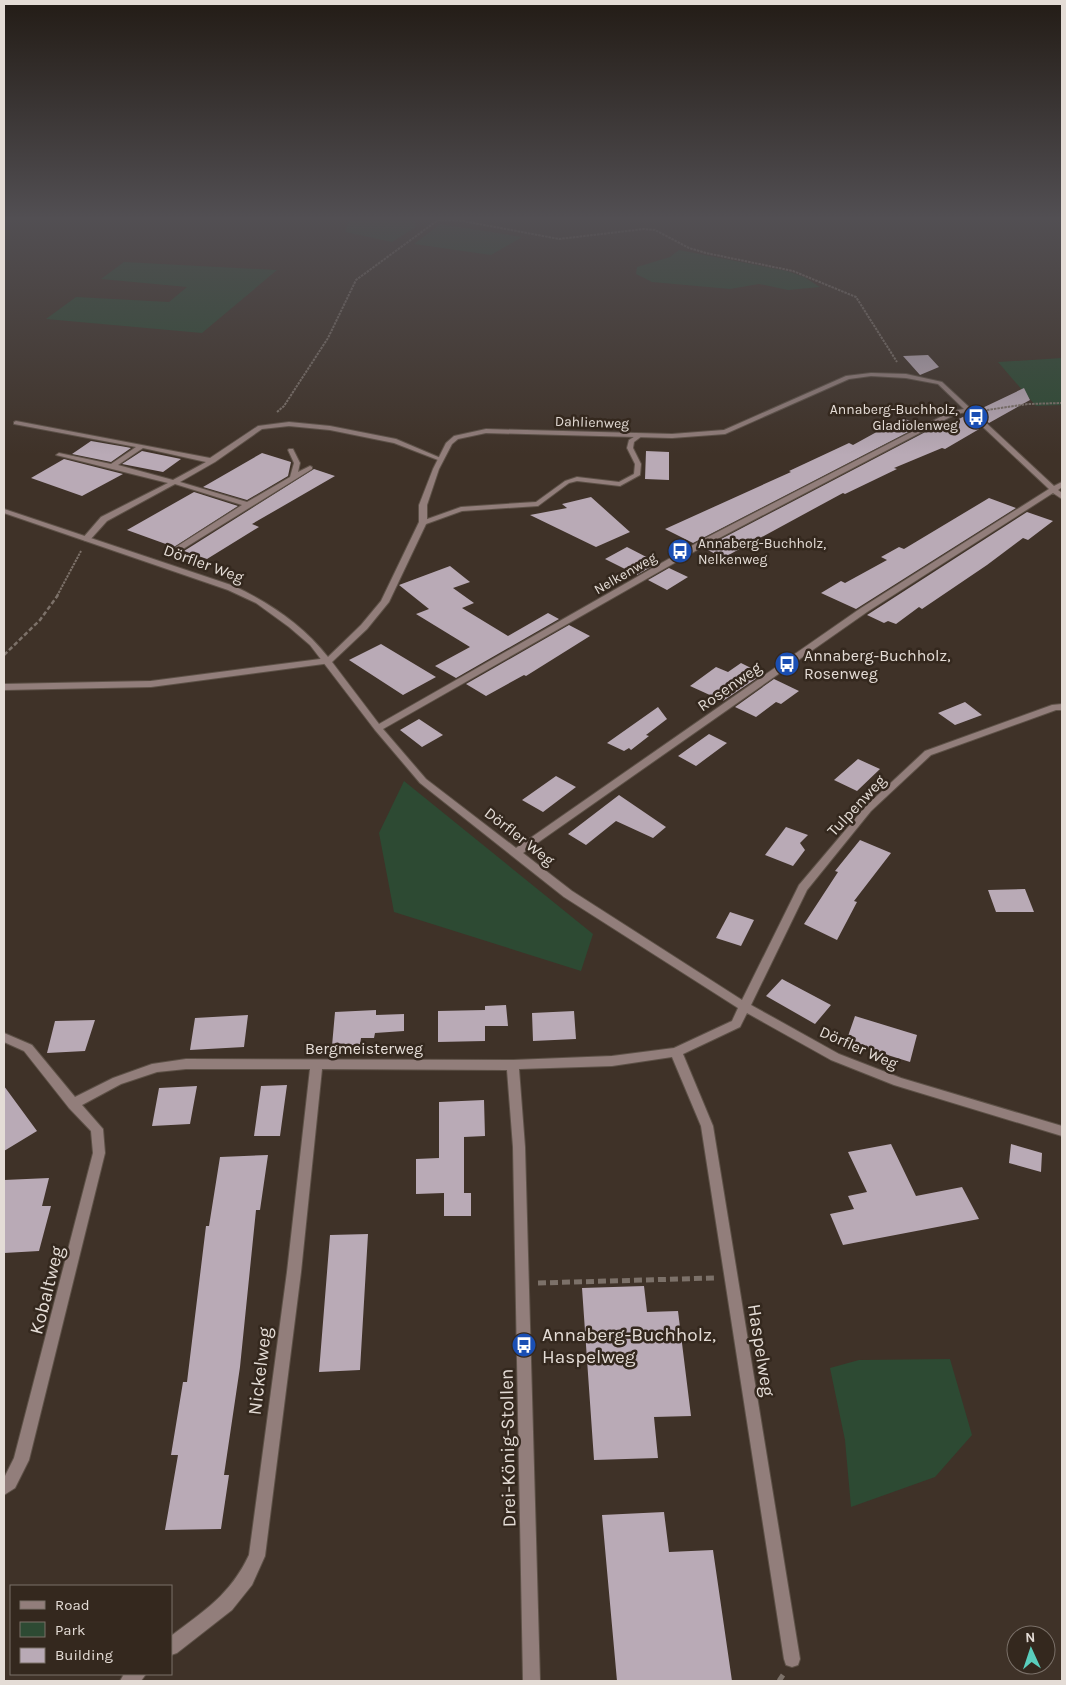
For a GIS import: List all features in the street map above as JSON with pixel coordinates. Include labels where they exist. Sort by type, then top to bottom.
[{"type":"street","name":"Dahlienweg","points":[[328,661],[364,627],[386,602],[423,522],[423,505],[440,459],[449,442],[456,437],[486,431],[640,436],[691,436],[725,432],[848,377],[886,374],[921,378],[940,383],[1058,487],[1062,497]]},
{"type":"street","name":"Nelkenweg","points":[[378,728],[704,543],[954,412],[969,410]]},
{"type":"street","points":[[16,422],[213,461]]},
{"type":"street","points":[[86,539],[104,519],[213,461],[253,429],[267,425],[304,424],[365,434],[396,442],[440,459]]},
{"type":"street","points":[[423,522],[461,510],[538,504],[566,482],[576,479],[620,484],[637,475],[638,464],[630,448],[631,441],[640,436]]},
{"type":"street","points":[[114,465],[142,446]]},
{"type":"street","points":[[292,450],[297,463],[293,478]]},
{"type":"street","points":[[59,455],[114,465],[176,481],[248,505]]},
{"type":"street","points":[[180,547],[310,468]]},
{"type":"street","name":"Rosenweg","points":[[516,853],[864,610],[1058,487]]},
{"type":"street","name":"Dörfler Weg","points":[[4,511],[231,588],[259,601],[313,643],[378,728],[423,781],[568,894],[745,1007],[834,1057],[898,1082],[1062,1131]]},
{"type":"street","points":[[4,687],[151,684],[328,661]]},
{"type":"street","name":"Tulpenweg","points":[[745,1007],[803,888],[868,808],[928,753],[1055,707],[1062,707]]},
{"type":"street","name":"Bergmeisterweg","points":[[73,1104],[117,1081],[156,1066],[186,1064],[513,1064],[612,1061],[676,1052],[736,1024],[745,1007]]},
{"type":"street","points":[[4,1037],[28,1048],[73,1104]]},
{"type":"street","name":"Haspelweg","points":[[676,1052],[707,1126],[792,1659]]},
{"type":"street","name":"Nickelweg","points":[[172,1646],[226,1604],[246,1579],[257,1556],[294,1272],[317,1064]]},
{"type":"street","name":"Drei-König-Stollen","points":[[513,1064],[519,1147],[532,1681]]},
{"type":"street","name":"Kobaltweg","points":[[4,1488],[10,1483],[21,1460],[99,1153],[97,1129],[73,1104]]},
{"type":"path","points":[[267,425],[266,421],[284,406],[328,338],[347,298]]},
{"type":"path","points":[[856,298],[893,359],[902,367],[916,373],[921,378]]},
{"type":"path","points":[[969,410],[1062,403]]},
{"type":"path","points":[[4,655],[46,615],[64,588],[86,539]]},
{"type":"path","points":[[523,1284],[730,1278]]},
{"type":"green space","points":[[75,298],[169,302],[174,298],[244,298],[202,333],[46,319]]},
{"type":"green space","points":[[1062,358],[1062,405],[1036,406],[998,362]]},
{"type":"green space","points":[[404,781],[593,934],[581,971],[394,912],[379,833]]},
{"type":"green space","points":[[950,1359],[972,1435],[935,1477],[851,1507],[845,1440],[830,1368],[859,1360]]},
{"type":"building","points":[[928,355],[939,367],[920,375],[903,356]]},
{"type":"building","points":[[1024,388],[1030,400],[989,423],[976,411]]},
{"type":"building","points":[[967,415],[981,428],[945,449],[942,448],[894,468],[897,469],[845,494],[843,493],[723,558],[704,548],[933,428],[936,430]]},
{"type":"building","points":[[902,418],[922,425],[693,543],[665,529],[791,472],[789,471],[849,443],[853,445]]},
{"type":"building","points":[[91,441],[131,448],[111,462],[72,454]]},
{"type":"building","points":[[142,451],[181,459],[163,472],[122,464]]},
{"type":"building","points":[[646,451],[669,452],[669,480],[645,479]]},
{"type":"building","points":[[262,453],[291,462],[288,476],[247,500],[203,487]]},
{"type":"building","points":[[64,459],[123,474],[82,496],[31,478]]},
{"type":"building","points":[[314,469],[335,476],[252,524],[259,527],[207,559],[184,551]]},
{"type":"building","points":[[194,492],[238,506],[174,547],[127,530]]},
{"type":"building","points":[[591,497],[630,532],[596,547],[530,515],[567,508],[562,504]]},
{"type":"building","points":[[989,498],[1016,508],[856,609],[821,593],[841,581],[845,583],[887,560],[881,557],[899,547],[904,549]]},
{"type":"building","points":[[1027,512],[1053,521],[1028,540],[1023,538],[987,565],[922,609],[919,607],[896,624],[888,621],[884,623],[867,615]]},
{"type":"building","points":[[627,547],[658,563],[637,575],[605,559]]},
{"type":"building","points":[[450,566],[470,582],[453,588],[474,603],[462,608],[508,636],[548,613],[559,619],[456,678],[435,666],[470,647],[416,614],[429,609],[399,585]]},
{"type":"building","points":[[669,568],[688,577],[667,590],[648,580]]},
{"type":"building","points":[[569,625],[590,636],[526,676],[524,675],[486,696],[466,684]]},
{"type":"building","points":[[381,644],[436,677],[403,695],[349,660]]},
{"type":"building","points":[[741,663],[763,674],[723,701],[690,686],[716,667],[728,672]]},
{"type":"building","points":[[774,679],[799,691],[781,704],[776,702],[756,717],[735,707]]},
{"type":"building","points":[[965,702],[982,715],[955,725],[938,713]]},
{"type":"building","points":[[658,707],[667,719],[646,735],[649,736],[631,750],[629,748],[624,751],[607,743]]},
{"type":"building","points":[[419,719],[443,735],[422,747],[400,730]]},
{"type":"building","points":[[709,734],[727,743],[696,766],[678,756]]},
{"type":"building","points":[[858,759],[880,769],[857,791],[834,780]]},
{"type":"building","points":[[556,776],[576,787],[543,812],[522,800]]},
{"type":"building","points":[[619,795],[666,827],[653,838],[616,821],[586,845],[568,834]]},
{"type":"building","points":[[786,827],[808,835],[800,843],[805,850],[793,866],[765,855]]},
{"type":"building","points":[[860,840],[891,853],[854,901],[857,902],[837,940],[804,924],[838,872],[835,871]]},
{"type":"building","points":[[1025,889],[1034,912],[996,912],[988,890]]},
{"type":"building","points":[[730,912],[754,920],[741,946],[716,938]]},
{"type":"building","points":[[782,979],[831,1005],[815,1024],[766,996]]},
{"type":"building","points":[[506,1005],[508,1026],[485,1026],[485,1041],[438,1042],[438,1011],[485,1010],[485,1006]]},
{"type":"building","points":[[376,1010],[376,1015],[404,1014],[404,1031],[375,1033],[374,1038],[361,1038],[360,1045],[332,1046],[335,1012]]},
{"type":"building","points":[[574,1011],[576,1039],[533,1041],[532,1013]]},
{"type":"building","points":[[248,1015],[244,1047],[190,1050],[195,1018]]},
{"type":"building","points":[[855,1016],[917,1035],[910,1062],[846,1042]]},
{"type":"building","points":[[95,1020],[85,1051],[47,1053],[55,1021]]},
{"type":"building","points":[[287,1085],[280,1136],[254,1136],[261,1086]]},
{"type":"building","points":[[4,1086],[37,1131],[4,1151]]},
{"type":"building","points":[[197,1086],[190,1124],[152,1126],[159,1088]]},
{"type":"building","points":[[484,1100],[485,1136],[464,1137],[464,1193],[471,1193],[471,1216],[444,1216],[444,1193],[416,1194],[416,1159],[439,1158],[439,1102]]},
{"type":"building","points":[[891,1144],[916,1196],[962,1187],[979,1219],[843,1245],[830,1214],[854,1209],[848,1196],[867,1192],[848,1152]]},
{"type":"building","points":[[1011,1144],[1042,1153],[1041,1172],[1009,1163]]},
{"type":"building","points":[[268,1155],[260,1210],[256,1210],[240,1367],[224,1475],[229,1475],[221,1529],[165,1530],[178,1455],[171,1455],[183,1382],[187,1382],[206,1226],[209,1226],[220,1157]]},
{"type":"building","points":[[49,1178],[42,1206],[51,1206],[39,1251],[4,1253],[4,1180]]},
{"type":"building","points":[[368,1234],[360,1370],[319,1372],[330,1235]]},
{"type":"building","points":[[644,1286],[647,1312],[678,1311],[691,1416],[654,1417],[658,1458],[594,1460],[582,1288]]},
{"type":"building","points":[[664,1512],[669,1552],[713,1550],[732,1681],[617,1681],[602,1515]]},
{"type":"place","name":"Annaberg-Buchholz, Gladiolenweg","points":[[976,417]]},
{"type":"place","name":"Annaberg-Buchholz, Nelkenweg","points":[[680,551]]},
{"type":"place","name":"Annaberg-Buchholz, Rosenweg","points":[[787,664]]},
{"type":"place","name":"Annaberg-Buchholz, Haspelweg","points":[[524,1345]]}]
